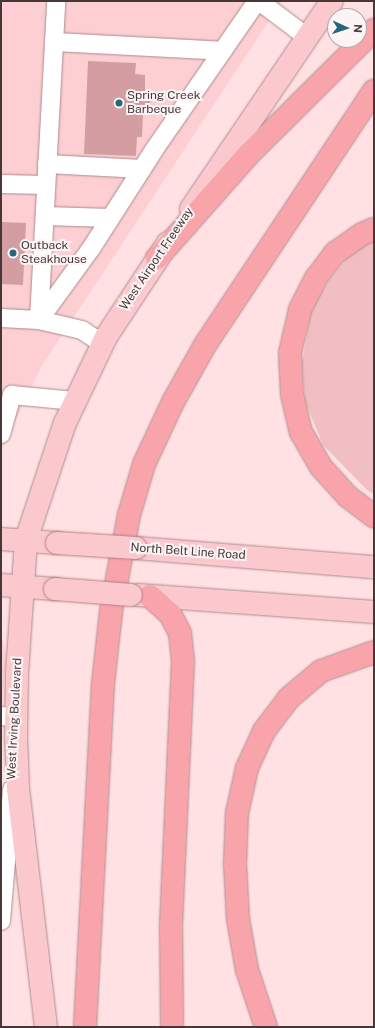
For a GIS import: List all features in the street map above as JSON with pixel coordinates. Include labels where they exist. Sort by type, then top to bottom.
[{"type":"highway","points":[[157,258],[249,154],[374,30]]},
{"type":"highway","points":[[85,1027],[103,684],[111,611],[129,515],[144,464],[172,402],[205,345],[374,91]]},
{"type":"highway","points":[[374,229],[362,234],[335,253],[316,278],[300,310],[290,353],[292,394],[301,432],[321,467],[347,496],[374,516]]},
{"type":"highway","points":[[141,596],[170,614],[180,633],[183,661],[171,927],[172,1027]]},
{"type":"highway","points":[[266,1027],[247,970],[238,919],[235,864],[237,813],[247,768],[264,731],[289,698],[321,671],[374,652]]},
{"type":"main road","name":"West Airport Freeway","points":[[26,540],[60,433],[103,344],[157,258],[332,1]]},
{"type":"main road","name":"North Belt Line Road","points":[[1,539],[374,567]]},
{"type":"main road","name":"West Irving Boulevard","points":[[11,723],[24,587],[26,540]]},
{"type":"main road","points":[[1,586],[374,612]]},
{"type":"main road","points":[[11,723],[46,1027]]},
{"type":"street","points":[[39,320],[56,1]]},
{"type":"street","points":[[39,320],[258,1],[307,37]]},
{"type":"street","points":[[54,42],[223,51]]},
{"type":"street","points":[[47,164],[142,169]]},
{"type":"street","points":[[1,184],[46,185]]},
{"type":"street","points":[[45,216],[110,218]]},
{"type":"street","points":[[1,318],[39,320],[82,330],[103,344]]},
{"type":"street","points":[[1,434],[7,394],[75,401]]},
{"type":"street","name":"West Irving Boulevard","points":[[1,921],[11,723]]},
{"type":"shaded area","points":[[1,1],[282,1],[41,367],[1,451]]},
{"type":"shaded area","points":[[374,242],[374,494],[367,490],[323,445],[305,401],[302,363],[311,312],[321,293],[347,258],[367,244]]},
{"type":"shaded area","points":[[1,634],[6,657],[1,719]]},
{"type":"building","name":"Spring Creek Barbeque","points":[[88,61],[136,63],[135,74],[145,75],[145,91],[151,91],[150,115],[143,114],[142,137],[137,137],[136,156],[84,154]]},
{"type":"building","name":"Outback Steakhouse","points":[[1,222],[26,223],[23,285],[1,284]]},
{"type":"place","name":"Spring Creek Barbeque","points":[[119,103]]},
{"type":"place","name":"Outback Steakhouse","points":[[13,253]]}]
